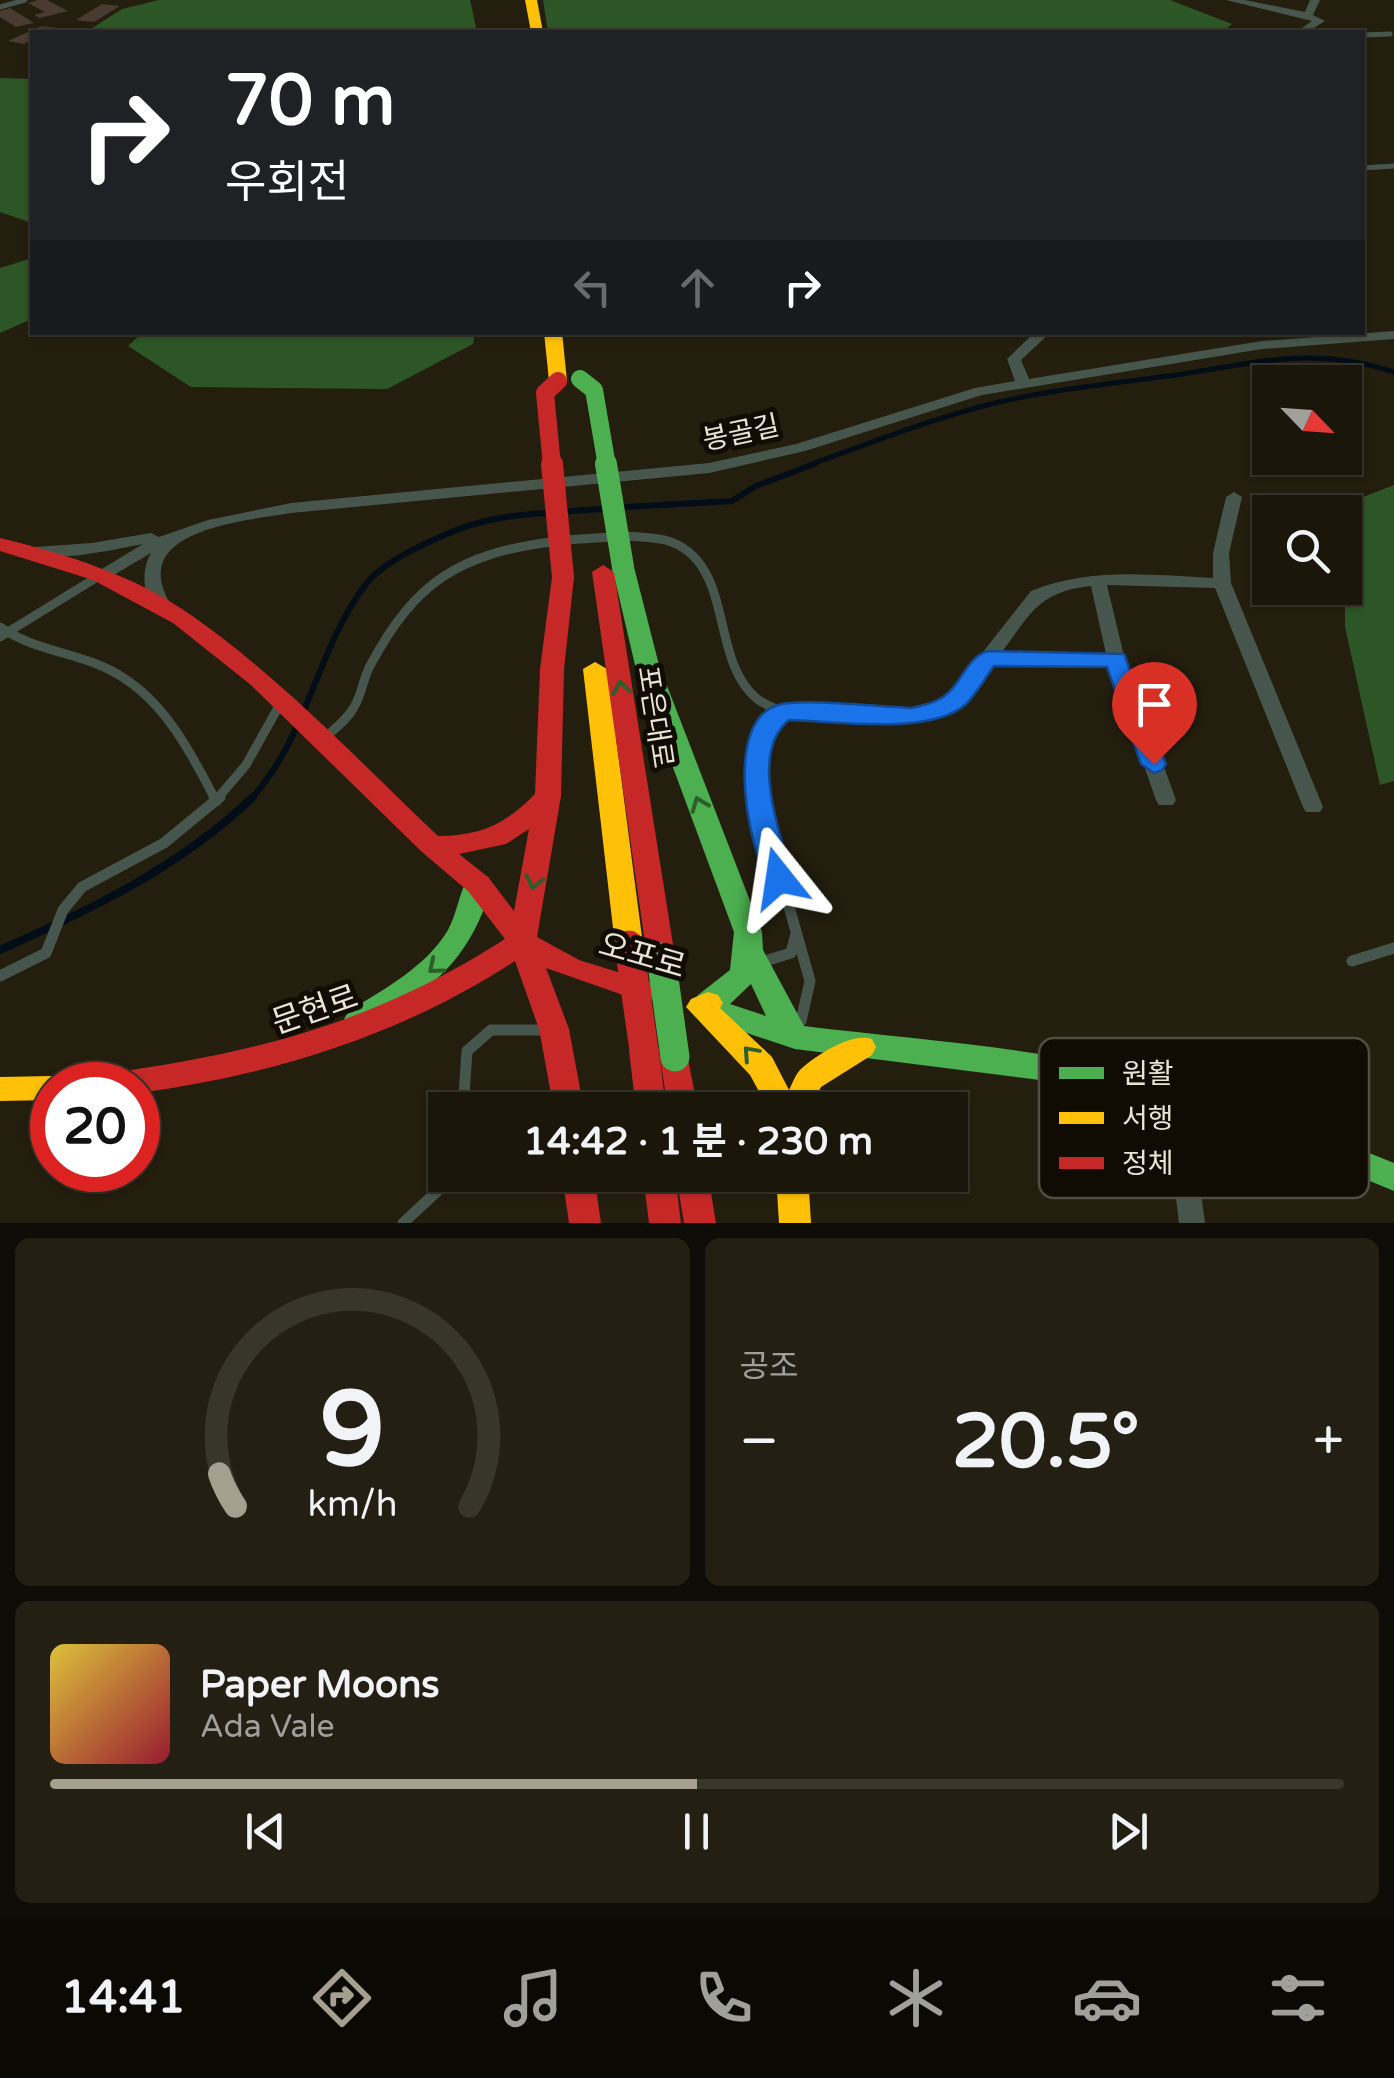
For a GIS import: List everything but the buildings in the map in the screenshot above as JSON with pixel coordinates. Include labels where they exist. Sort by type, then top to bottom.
[{"type":"main road","points":[[517,0],[522,30]]},
{"type":"main road","points":[[531,0],[536,30]]},
{"type":"main road","points":[[554,335],[569,380],[594,390],[593,572],[552,670],[548,796],[522,942],[554,1030],[566,1092]]},
{"type":"main road","points":[[569,380],[573,335]]},
{"type":"main road","points":[[569,380],[545,393],[593,572],[647,664],[748,932],[752,956],[794,1038]]},
{"type":"main road","name":"오포로","points":[[0,544],[102,575],[163,608],[220,646],[431,845],[478,884],[522,942],[569,968],[702,1006],[794,1038],[1039,1068]]},
{"type":"main road","name":"포은대로","points":[[593,572],[628,945],[649,1092]]},
{"type":"main road","name":"포은대로","points":[[593,572],[661,957],[680,1092]]},
{"type":"main road","points":[[431,845],[478,846],[506,837],[524,824],[548,796]]},
{"type":"main road","points":[[309,1050],[438,968],[462,942],[474,910],[478,884]]},
{"type":"main road","name":"문현로","points":[[160,1078],[240,1068],[309,1050],[450,992],[522,942]]},
{"type":"main road","points":[[752,956],[746,977],[730,992],[702,1006],[757,1060],[779,1092]]},
{"type":"main road","points":[[802,1092],[807,1079],[824,1064],[861,1047]]},
{"type":"main road","points":[[0,1089],[30,1088]]},
{"type":"main road","name":"오포로","points":[[1369,1167],[1394,1177]]},
{"type":"main road","points":[[580,1192],[585,1223]]},
{"type":"main road","points":[[661,1192],[665,1223]]},
{"type":"main road","points":[[695,1192],[700,1223]]},
{"type":"main road","points":[[793,1192],[796,1223]]},
{"type":"street","points":[[1230,0],[1320,21],[1304,30]]},
{"type":"street","points":[[1308,16],[1315,0]]},
{"type":"street","name":"봉골길","points":[[1365,334],[1394,335]]},
{"type":"street","points":[[1024,384],[1014,359],[1041,335]]},
{"type":"street","name":"봉골길","points":[[102,575],[176,533],[196,526],[291,508],[710,468],[800,448],[950,398],[1262,346],[1354,335]]},
{"type":"street","points":[[1234,497],[1221,552],[1222,583],[1314,807]]},
{"type":"street","points":[[163,608],[149,568],[164,548],[196,526]]},
{"type":"street","points":[[35,552],[112,546],[176,533]]},
{"type":"street","points":[[1098,581],[1116,660],[1166,800]]},
{"type":"street","points":[[783,712],[885,717],[938,710],[956,699],[1037,595],[1070,582],[1222,583]]},
{"type":"street","points":[[988,659],[1116,660]]},
{"type":"street","points":[[1189,1198],[1192,1223]]},
{"type":"lane","points":[[0,6],[26,0]]},
{"type":"lane","points":[[1365,34],[1390,34]]},
{"type":"lane","points":[[1365,168],[1394,166]]},
{"type":"lane","points":[[317,737],[354,708],[367,671],[408,605],[423,586],[445,570],[492,550],[619,537],[662,538],[680,544],[701,560],[742,682],[762,706],[783,712]]},
{"type":"lane","points":[[2,632],[102,575]]},
{"type":"lane","points":[[2,632],[102,665],[134,684],[174,721],[216,800]]},
{"type":"lane","points":[[0,976],[46,952],[64,907],[83,885],[162,844],[216,800],[288,708]]},
{"type":"lane","points":[[783,712],[771,722],[762,738],[756,766],[758,797],[810,980],[806,1008],[794,1038]]},
{"type":"lane","points":[[752,956],[766,961],[781,959],[792,953],[796,935]]},
{"type":"lane","points":[[1352,962],[1394,948]]},
{"type":"lane","points":[[464,1092],[467,1051],[491,1030],[554,1030]]},
{"type":"lane","points":[[403,1223],[436,1192]]},
{"type":"green space","points":[[159,0],[470,0],[477,30],[89,30],[122,9]]},
{"type":"green space","points":[[543,0],[1170,0],[1232,24],[1224,30],[548,30]]},
{"type":"green space","points":[[0,78],[30,79],[30,222],[0,212]]},
{"type":"green space","points":[[30,259],[30,320],[0,333],[0,268]]},
{"type":"green space","points":[[140,335],[475,335],[473,344],[387,389],[191,387],[128,346]]},
{"type":"green space","points":[[1394,485],[1394,781],[1380,785],[1345,627],[1345,605],[1362,605],[1362,497]]},
{"type":"waterway","points":[[807,466],[947,416],[1062,390],[1285,359],[1338,359],[1394,372]]},
{"type":"waterway","points":[[625,507],[732,501],[756,486],[814,464]]},
{"type":"waterway","points":[[570,511],[602,509]]},
{"type":"waterway","points":[[252,798],[286,749],[335,637],[372,577],[404,555],[458,529],[501,518],[547,513]]},
{"type":"waterway","points":[[0,950],[134,884],[196,845],[252,798]]},
{"type":"traffic: fast","points":[[580,379],[594,390],[623,567]]},
{"type":"traffic: fast","points":[[623,567],[647,665],[748,932],[748,956],[742,975],[729,990],[708,1003]]},
{"type":"traffic: fast","points":[[359,1019],[435,966],[461,932],[478,884]]},
{"type":"traffic: fast","points":[[752,956],[774,1004],[795,1037]]},
{"type":"traffic: fast","points":[[661,957],[675,1057]]},
{"type":"traffic: fast","points":[[715,1011],[795,1037],[1039,1068]]},
{"type":"traffic: fast","points":[[1369,1167],[1394,1177]]},
{"type":"traffic: slow","points":[[531,0],[537,30]]},
{"type":"traffic: slow","points":[[553,335],[558,381]]},
{"type":"traffic: slow","points":[[595,669],[629,945]]},
{"type":"traffic: slow","points":[[708,1003],[701,1007],[761,1066],[775,1092]]},
{"type":"traffic: slow","points":[[803,1092],[810,1078],[861,1047]]},
{"type":"traffic: slow","points":[[0,1089],[30,1088]]},
{"type":"traffic: slow","points":[[793,1192],[795,1223]]},
{"type":"traffic: jam","points":[[558,381],[545,393],[563,577]]},
{"type":"traffic: jam","points":[[0,544],[101,575],[181,618],[259,680],[431,845],[478,884],[522,942],[569,968],[643,991]]},
{"type":"traffic: jam","points":[[603,572],[661,957]]},
{"type":"traffic: jam","points":[[563,577],[552,669],[548,796],[522,942],[554,1029],[566,1092]]},
{"type":"traffic: jam","points":[[431,845],[468,844],[496,837],[522,822],[548,796]]},
{"type":"traffic: jam","points":[[160,1078],[274,1055],[376,1022],[425,1000],[522,942]]},
{"type":"traffic: jam","points":[[629,945],[644,1050]]},
{"type":"traffic: jam","points":[[644,1050],[649,1092]]},
{"type":"traffic: jam","points":[[675,1057],[680,1092]]},
{"type":"traffic: jam","points":[[580,1192],[585,1223]]},
{"type":"traffic: jam","points":[[661,1192],[665,1223]]},
{"type":"traffic: jam","points":[[695,1192],[700,1223]]},
{"type":"route","points":[[779,878],[758,797],[756,766],[762,738],[771,722],[783,712],[912,716],[938,710],[956,699],[988,659],[1116,660],[1154,764]]}]
